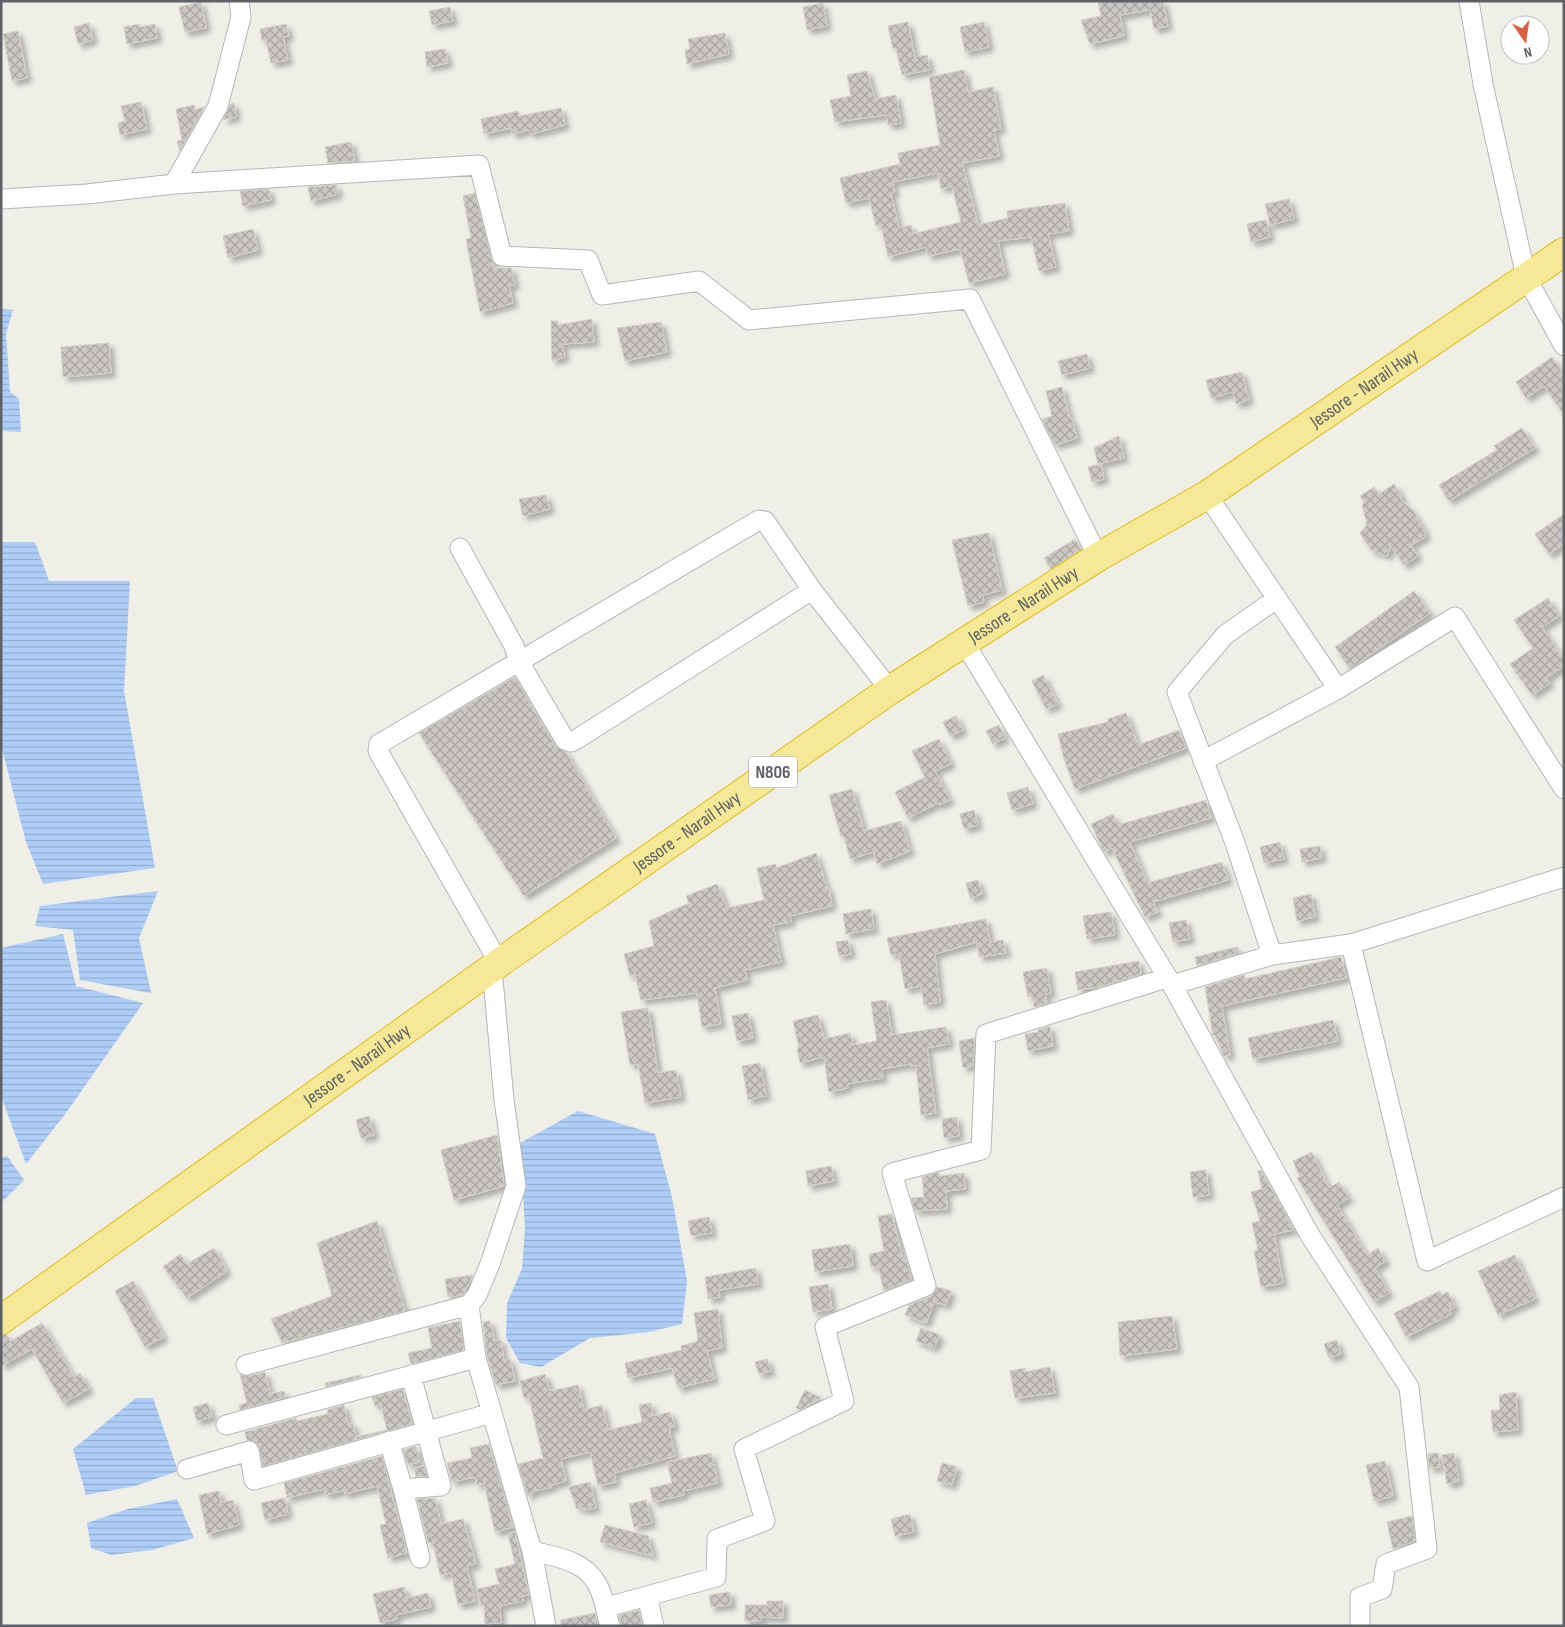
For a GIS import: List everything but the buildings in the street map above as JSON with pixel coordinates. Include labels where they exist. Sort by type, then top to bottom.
[{"type":"highway","name":"Jessore - Narail Hwy","points":[[1,1320],[496,966],[890,690],[1098,557],[1207,495],[1564,252]]},
{"type":"street","points":[[174,184],[218,106],[242,17],[239,1]]},
{"type":"street","points":[[1469,1],[1483,84],[1526,278],[1564,346]]},
{"type":"street","points":[[1,199],[86,194],[174,184],[479,165],[502,256],[588,260],[602,295],[699,281],[748,320],[970,299],[1098,557]]},
{"type":"street","points":[[1207,495],[1338,689]]},
{"type":"street","points":[[246,1365],[469,1305],[477,1295],[490,1264],[516,1186],[504,1100],[496,966],[377,747],[518,660],[759,520],[765,521],[812,590],[890,690]]},
{"type":"street","points":[[460,548],[514,646],[518,660],[565,740],[571,742],[812,590]]},
{"type":"street","points":[[1272,955],[1234,840],[1177,692],[1225,636],[1276,599]]},
{"type":"street","points":[[1203,760],[1338,689],[1455,617],[1564,789]]},
{"type":"street","points":[[964,642],[1168,982],[1311,1237],[1408,1388],[1427,1550],[1386,1564],[1382,1589],[1360,1597],[1360,1626]]},
{"type":"street","points":[[532,1551],[582,1566],[597,1584],[608,1617],[647,1596],[716,1577],[717,1539],[765,1522],[744,1449],[844,1401],[825,1327],[926,1286],[892,1173],[981,1150],[986,1034],[1168,982],[1272,955],[1351,944],[1564,877]]},
{"type":"street","points":[[1351,944],[1427,1260],[1564,1197]]},
{"type":"street","points":[[469,1305],[476,1358],[532,1551],[546,1626]]},
{"type":"street","points":[[226,1425],[476,1358]]},
{"type":"street","points":[[403,1488],[441,1486],[411,1376]]},
{"type":"street","points":[[187,1469],[249,1451],[254,1480],[492,1412]]},
{"type":"street","points":[[389,1442],[403,1488],[420,1558]]},
{"type":"street","points":[[647,1596],[654,1626]]},
{"type":"water","points":[[1,309],[13,310],[6,334],[10,392],[19,399],[21,432],[1,431]]},
{"type":"water","points":[[1,542],[35,542],[49,581],[130,581],[124,691],[155,868],[43,884],[26,842],[1,745]]},
{"type":"water","points":[[158,891],[139,938],[151,993],[80,980],[73,930],[35,926],[40,906]]},
{"type":"water","points":[[63,934],[76,986],[143,1003],[66,1113],[26,1164],[1,1096],[1,948]]},
{"type":"water","points":[[578,1111],[655,1134],[672,1197],[687,1281],[682,1324],[649,1332],[590,1338],[541,1367],[520,1363],[506,1338],[507,1303],[522,1269],[525,1228],[520,1143]]},
{"type":"water","points":[[7,1156],[24,1180],[1,1203],[1,1158]]},
{"type":"water","points":[[136,1398],[153,1398],[178,1471],[135,1486],[86,1495],[73,1449]]},
{"type":"water","points":[[177,1499],[194,1538],[152,1550],[111,1555],[91,1548],[87,1523],[128,1509]]}]
